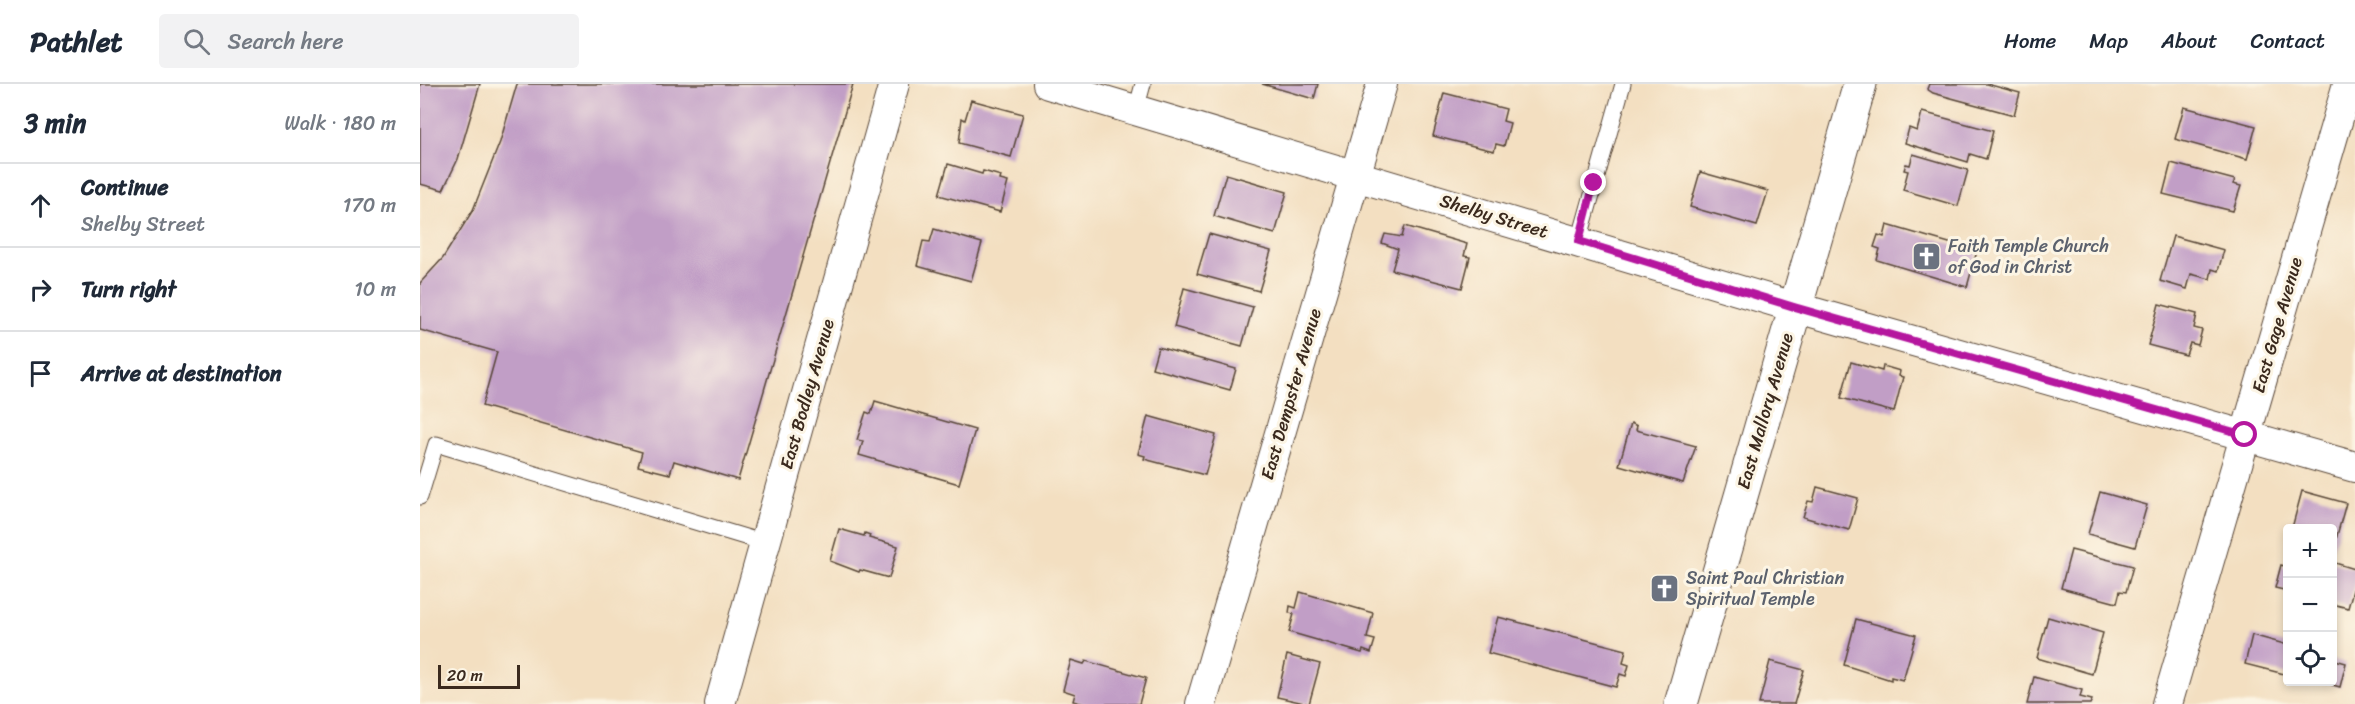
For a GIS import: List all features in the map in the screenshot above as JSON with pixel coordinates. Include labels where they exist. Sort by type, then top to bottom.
[{"type":"main road","name":"East Mallory Avenue","points":[[1681,704],[1860,84]]},
{"type":"street","name":"East Bodley Avenue","points":[[720,704],[894,84]]},
{"type":"street","name":"Shelby Street","points":[[1048,84],[1139,97],[1356,174],[1794,307],[2355,467]]},
{"type":"street","name":"East Dempster Avenue","points":[[1201,704],[1382,84]]},
{"type":"street","name":"East Gage Avenue","points":[[2167,704],[2348,84]]},
{"type":"lane","points":[[1579,241],[1623,84]]},
{"type":"lane","points":[[420,497],[436,444],[765,543]]},
{"type":"building","points":[[420,84],[480,84],[458,159],[443,190],[420,184]]},
{"type":"building","points":[[517,84],[853,84],[738,480],[674,461],[670,474],[638,466],[642,452],[482,406],[497,352],[420,330],[420,283],[443,258],[473,210],[500,142]]},
{"type":"building","points":[[1262,84],[1318,84],[1314,99]]},
{"type":"building","points":[[1929,84],[1987,84],[2020,93],[2014,115],[1933,93],[1927,89]]},
{"type":"building","points":[[1444,93],[1506,109],[1503,121],[1510,123],[1504,146],[1496,144],[1494,151],[1433,136]]},
{"type":"building","points":[[971,100],[1023,114],[1011,157],[959,143],[962,118],[965,120]]},
{"type":"building","points":[[2184,107],[2256,126],[2247,159],[2175,139]]},
{"type":"building","points":[[1922,112],[1993,131],[1986,159],[1970,154],[1968,162],[1905,143],[1909,128],[1917,131]]},
{"type":"building","points":[[1913,154],[1968,170],[1958,206],[1903,190],[1908,171],[1904,170],[1906,164],[1910,165]]},
{"type":"building","points":[[2171,163],[2235,180],[2233,184],[2241,186],[2233,211],[2163,194]]},
{"type":"building","points":[[948,164],[982,174],[983,171],[1001,176],[1000,180],[1008,182],[1000,212],[939,195]]},
{"type":"building","points":[[1700,172],[1768,191],[1757,226],[1690,207]]},
{"type":"building","points":[[1226,174],[1287,192],[1275,234],[1214,216]]},
{"type":"building","name":"Faith Temple Church of God in Christ","points":[[1887,225],[1977,251],[1967,287],[1877,260],[1880,249],[1874,247],[1878,235],[1884,237]]},
{"type":"building","points":[[1405,226],[1467,244],[1464,256],[1470,257],[1462,288],[1392,270],[1398,249],[1382,243],[1385,234],[1402,237]]},
{"type":"building","points":[[934,229],[982,243],[971,281],[917,266],[923,241],[930,242]]},
{"type":"building","points":[[1209,234],[1271,251],[1259,291],[1197,274]]},
{"type":"building","points":[[2173,236],[2224,250],[2218,271],[2212,269],[2210,279],[2191,274],[2187,289],[2160,281]]},
{"type":"building","points":[[1184,288],[1253,307],[1242,346],[1174,327]]},
{"type":"building","points":[[2159,304],[2197,314],[2194,328],[2202,330],[2198,345],[2190,343],[2186,355],[2148,345]]},
{"type":"building","points":[[1158,347],[1236,369],[1230,390],[1152,368]]},
{"type":"building","points":[[1851,362],[1882,371],[1883,366],[1900,371],[1899,376],[1903,377],[1894,412],[1841,398]]},
{"type":"building","points":[[875,401],[975,430],[959,484],[859,455],[863,441],[857,440],[866,412],[871,414]]},
{"type":"building","points":[[1148,416],[1216,435],[1205,475],[1144,459],[1145,456],[1138,454]]},
{"type":"building","points":[[1631,423],[1637,426],[1636,430],[1696,446],[1683,483],[1619,465]]},
{"type":"building","points":[[1817,487],[1858,498],[1849,530],[1803,517],[1808,501],[1813,502]]},
{"type":"building","points":[[2302,491],[2346,503],[2337,536],[2337,524],[2293,524]]},
{"type":"building","points":[[2100,492],[2147,505],[2135,547],[2088,534]]},
{"type":"building","points":[[839,529],[864,536],[865,533],[870,535],[869,538],[898,546],[889,578],[860,570],[859,572],[830,561]]},
{"type":"building","points":[[2071,550],[2133,566],[2126,592],[2120,591],[2117,603],[2061,588]]},
{"type":"building","points":[[2337,564],[2355,569],[2355,583],[2348,608],[2337,605]]},
{"type":"building","points":[[2281,565],[2283,566],[2283,590],[2275,588]]},
{"type":"building","points":[[1300,592],[1373,613],[1367,638],[1375,640],[1371,653],[1363,650],[1362,653],[1289,632],[1294,614],[1289,613],[1290,606],[1296,608]]},
{"type":"building","points":[[1498,617],[1626,650],[1623,663],[1629,665],[1626,676],[1620,674],[1616,687],[1488,653]]},
{"type":"building","points":[[2048,617],[2103,633],[2092,674],[2037,658]]},
{"type":"building","points":[[1856,619],[1916,635],[1903,680],[1891,677],[1891,680],[1844,665]]},
{"type":"building","points":[[2252,635],[2283,644],[2283,674],[2245,664]]},
{"type":"building","points":[[1287,655],[1320,664],[1309,704],[1277,697]]},
{"type":"building","points":[[1071,660],[1084,664],[1086,661],[1146,678],[1139,704],[1084,704],[1073,701],[1075,694],[1063,690]]},
{"type":"building","points":[[2337,660],[2346,663],[2340,687],[2336,686]]},
{"type":"building","points":[[1770,661],[1804,670],[1794,704],[1759,704]]},
{"type":"building","points":[[2034,677],[2082,690],[2080,697],[2092,700],[2090,704],[2027,704]]},
{"type":"place","name":"Faith Temple Church of God in Christ","points":[[1927,256]]},
{"type":"place","name":"Saint Paul Christian Spiritual Temple","points":[[1665,588]]},
{"type":"route","points":[[1594,183],[1579,241],[1794,307],[2245,435]]}]
